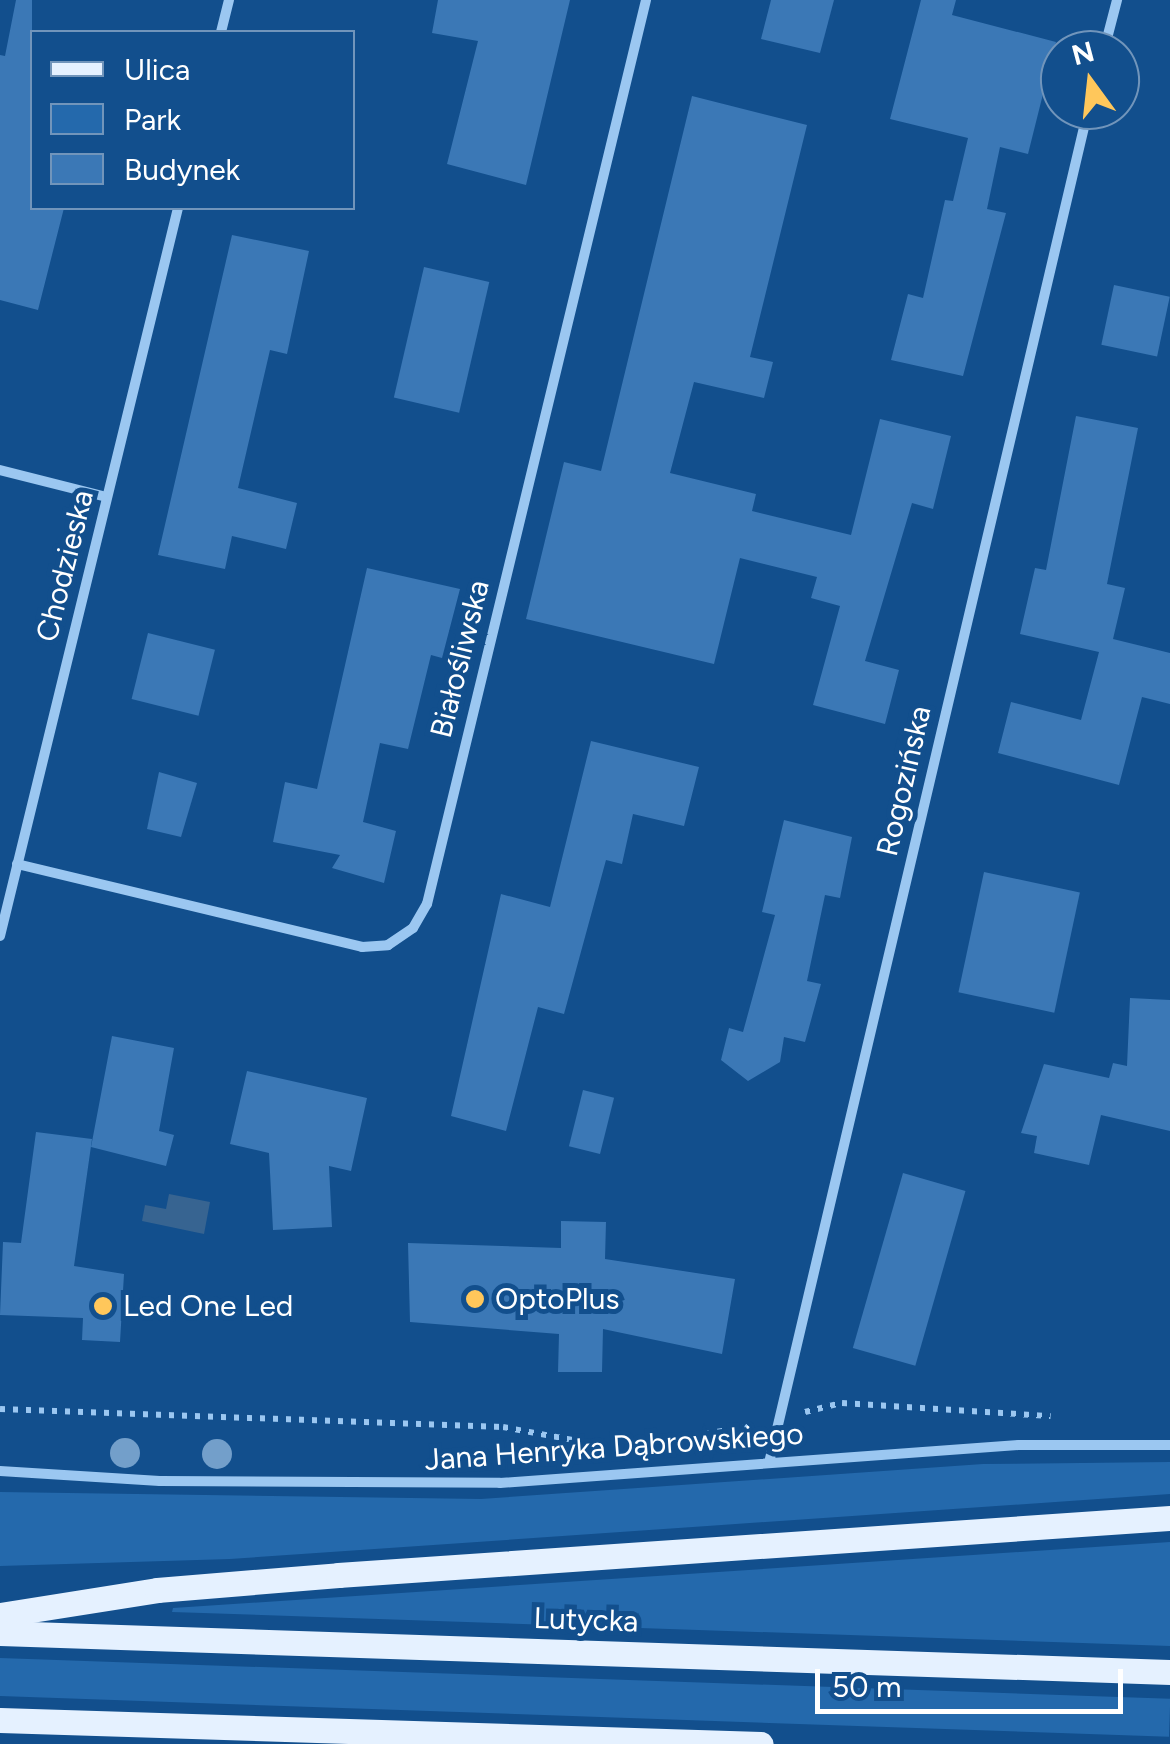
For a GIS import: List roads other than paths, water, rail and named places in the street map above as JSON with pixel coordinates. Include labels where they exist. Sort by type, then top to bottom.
[{"type":"main road","points":[[0,1615],[266,1581],[1170,1518]]},
{"type":"main road","name":"Lutycka","points":[[0,1634],[1170,1672]]},
{"type":"main road","points":[[0,1720],[761,1744]]},
{"type":"street","points":[[222,30],[229,0]]},
{"type":"street","name":"Białośliwska","points":[[18,864],[362,948],[388,945],[414,928],[427,904],[646,0]]},
{"type":"street","points":[[1109,30],[1117,0]]},
{"type":"street","name":"Rogozińska","points":[[769,1463],[1083,130]]},
{"type":"street","name":"Chodzieska","points":[[0,936],[178,210]]},
{"type":"street","points":[[0,470],[107,497]]},
{"type":"street","name":"Jana Henryka Dąbrowskiego","points":[[0,1471],[432,1484],[1019,1445],[1170,1445]]},
{"type":"place","name":"OptoPlus","points":[[475,1299]]},
{"type":"place","name":"Led One Led","points":[[103,1306]]}]
